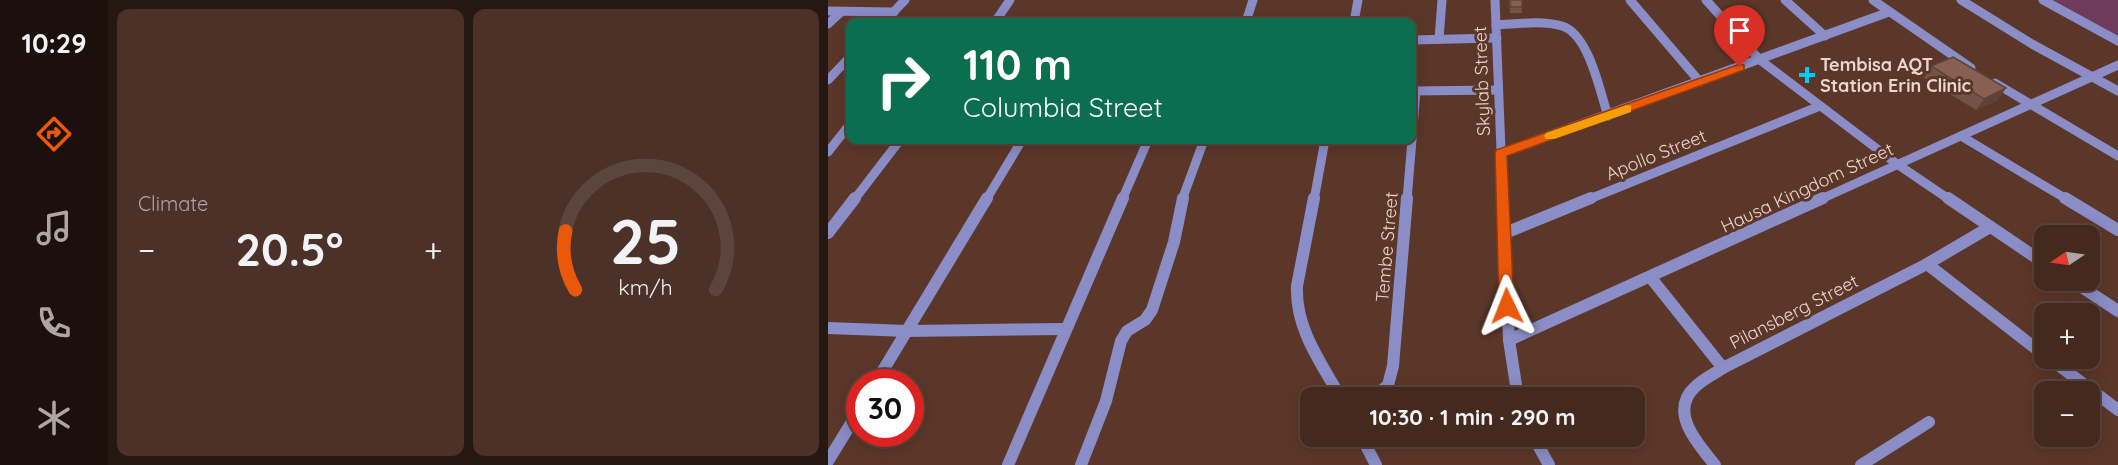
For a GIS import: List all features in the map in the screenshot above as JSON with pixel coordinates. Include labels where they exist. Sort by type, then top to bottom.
[{"type":"street","points":[[888,18],[905,0]]},
{"type":"street","points":[[998,18],[1010,0]]},
{"type":"street","points":[[1247,18],[1253,0]]},
{"type":"street","points":[[1355,18],[1358,0]]},
{"type":"street","points":[[1439,39],[1442,0]]},
{"type":"street","name":"Skylab Street","points":[[1495,0],[1509,340],[1516,387]]},
{"type":"street","points":[[1630,0],[1700,82]]},
{"type":"street","points":[[1706,0],[1760,60],[1897,164],[2034,256]]},
{"type":"street","points":[[1785,0],[1826,36]]},
{"type":"street","points":[[1873,0],[1979,72]]},
{"type":"street","points":[[1961,0],[2090,77],[2118,91]]},
{"type":"street","points":[[2043,0],[2118,41]]},
{"type":"street","points":[[828,11],[894,12]]},
{"type":"street","points":[[828,24],[841,12]]},
{"type":"street","points":[[1501,153],[1889,12]]},
{"type":"street","points":[[1496,25],[1553,25],[1573,30],[1581,41],[1608,116]]},
{"type":"street","points":[[1416,40],[1497,38]]},
{"type":"street","points":[[828,80],[846,61]]},
{"type":"street","name":"Hausa Kingdom Street","points":[[1509,340],[1651,278],[2118,65]]},
{"type":"street","points":[[1987,78],[2118,156]]},
{"type":"street","points":[[1416,91],[1498,90]]},
{"type":"street","name":"Apollo Street","points":[[1505,233],[1820,106]]},
{"type":"street","points":[[828,152],[846,129]]},
{"type":"street","points":[[1961,136],[2118,230]]},
{"type":"street","points":[[828,233],[897,144]]},
{"type":"street","points":[[884,369],[1020,144]]},
{"type":"street","points":[[1008,465],[1146,144]]},
{"type":"street","points":[[1081,465],[1104,410],[1121,341],[1127,331],[1141,323],[1152,310],[1172,248],[1180,206],[1203,144]]},
{"type":"street","points":[[1324,144],[1295,305],[1306,333],[1335,387]]},
{"type":"street","name":"Tembe Street","points":[[1386,387],[1393,366],[1410,144]]},
{"type":"street","name":"Pilansberg Street","points":[[1715,465],[1690,433],[1684,421],[1685,399],[1692,389],[1723,368],[1927,264],[1990,227]]},
{"type":"street","points":[[1927,264],[2034,347]]},
{"type":"street","points":[[1651,278],[1723,368]]},
{"type":"street","points":[[2088,291],[2118,311]]},
{"type":"street","points":[[828,328],[907,331],[1065,329]]},
{"type":"street","points":[[2064,369],[2118,410]]},
{"type":"street","points":[[1861,465],[1929,422]]},
{"type":"street","points":[[828,462],[846,432]]},
{"type":"street","points":[[1367,447],[1376,465]]},
{"type":"street","points":[[1539,447],[1548,465]]},
{"type":"shaded area","points":[[2050,0],[2118,0],[2118,36]]},
{"type":"building","points":[[1510,0],[1522,0],[1522,7],[1511,7]]},
{"type":"building","points":[[1953,57],[2006,88],[1984,99],[1931,66]]},
{"type":"slow traffic","points":[[1550,136],[1627,109]]},
{"type":"place","name":"Tembisa AQT Station Erin Clinic","points":[[1807,75]]},
{"type":"route","points":[[1507,306],[1501,153],[1740,67]]}]
